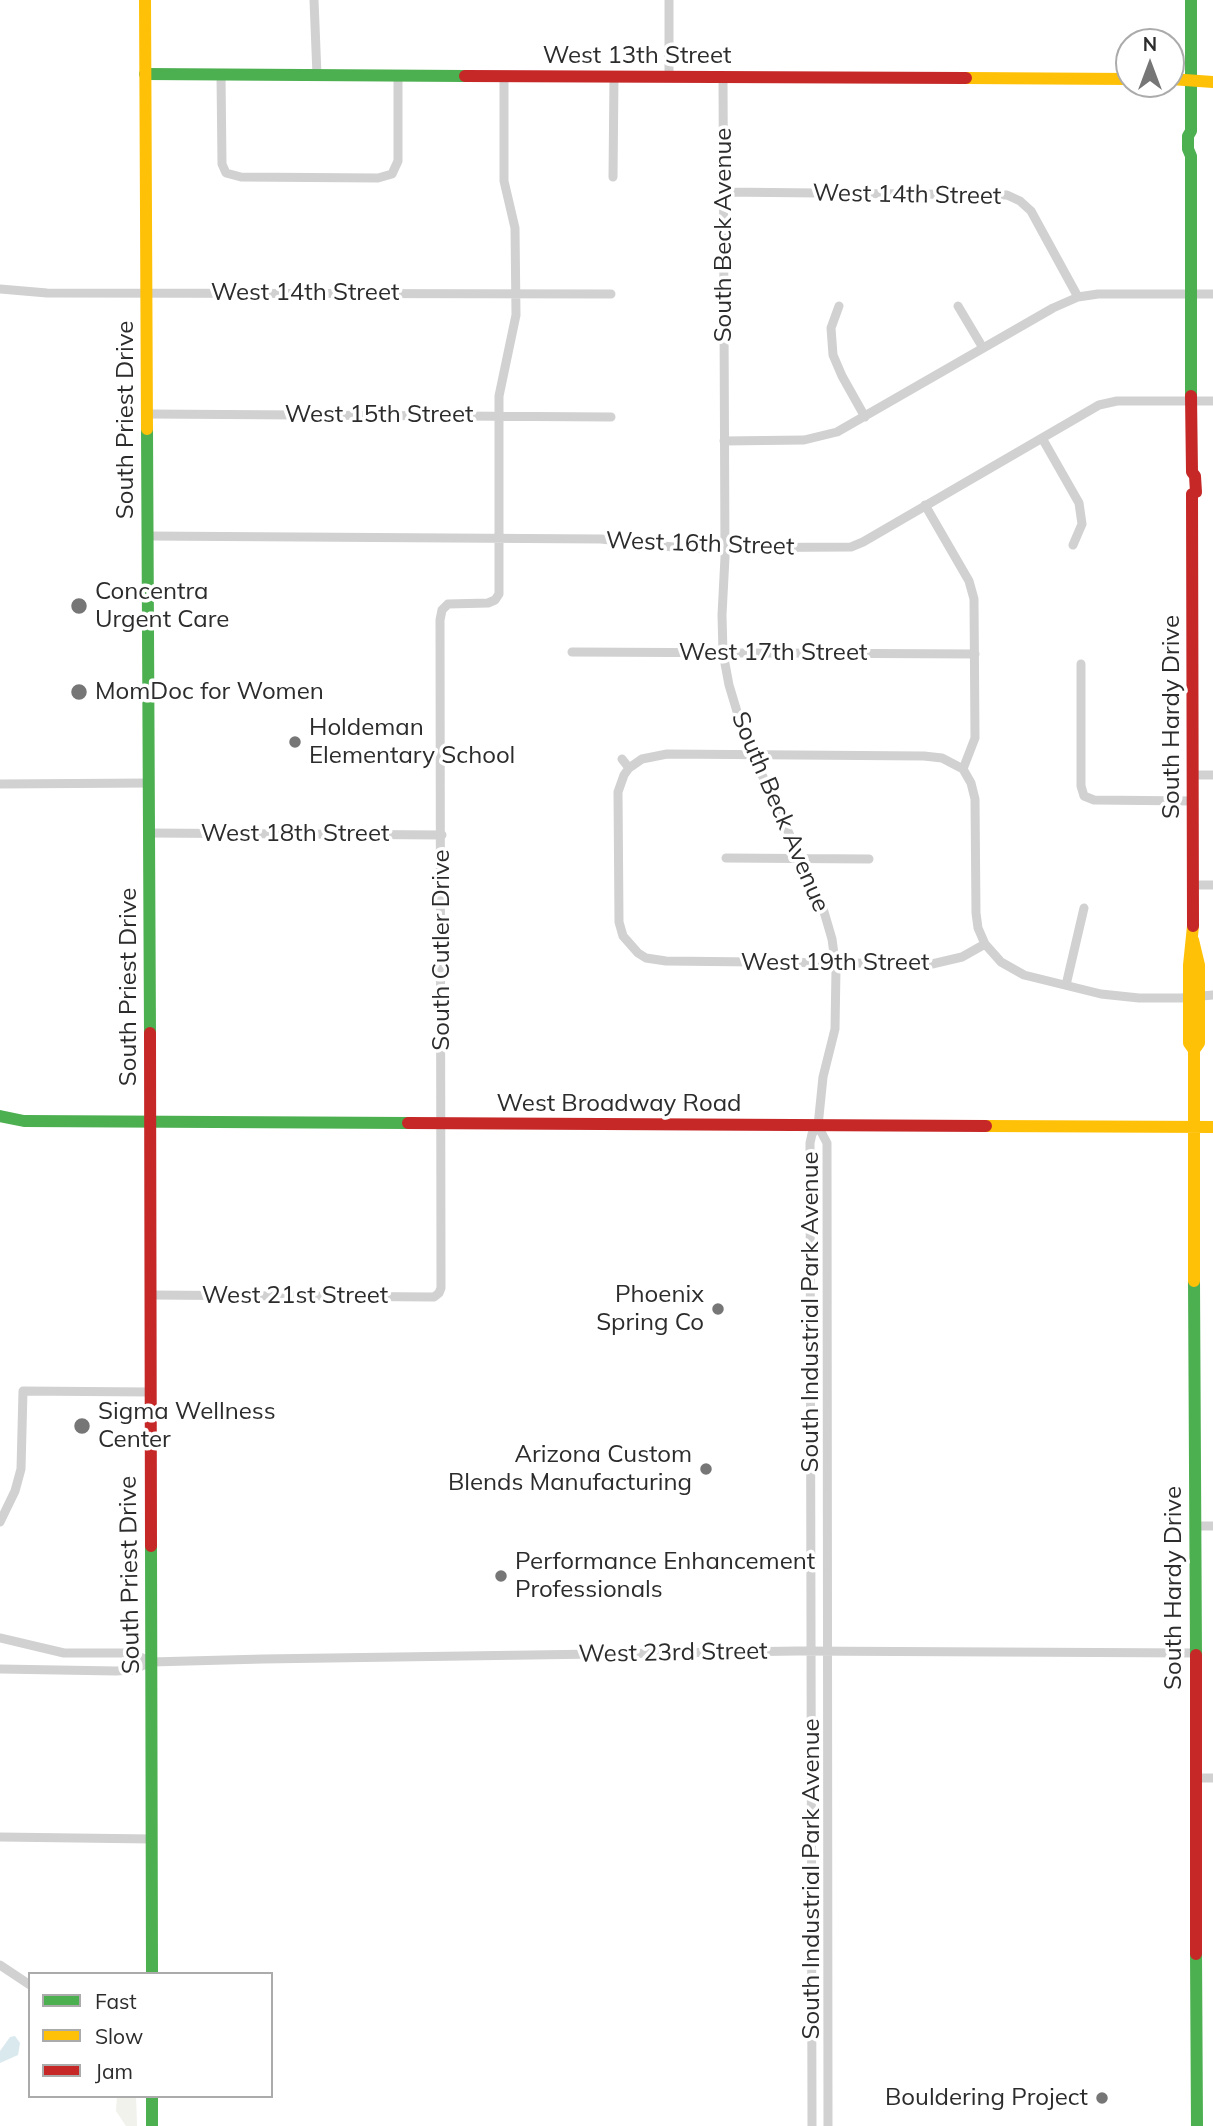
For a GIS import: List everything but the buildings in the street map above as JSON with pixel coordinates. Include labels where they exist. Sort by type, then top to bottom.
[{"type":"main road","name":"South Priest Drive","points":[[145,0],[152,1972]]},
{"type":"main road","name":"South Hardy Drive","points":[[1191,0],[1191,131],[1188,136],[1188,149],[1191,156],[1192,472],[1188,475],[1189,492],[1192,494],[1193,940],[1199,965],[1194,997],[1199,1043],[1194,1050],[1197,2126]]},
{"type":"main road","name":"West 13th Street","points":[[145,74],[1115,79]]},
{"type":"main road","points":[[1185,79],[1213,82]]},
{"type":"main road","name":"West Broadway Road","points":[[0,1116],[24,1121],[1213,1127]]},
{"type":"main road","name":"West Broadway Road","points":[[0,1126],[24,1121]]},
{"type":"main road","points":[[152,2098],[152,2126]]},
{"type":"street","points":[[314,0],[317,75]]},
{"type":"street","points":[[669,0],[669,77]]},
{"type":"street","points":[[221,75],[221,160],[226,173],[241,177],[303,178],[378,178],[392,174],[398,161],[398,76]]},
{"type":"street","points":[[499,539],[501,380],[516,323],[515,228],[504,181],[504,76]]},
{"type":"street","points":[[613,177],[614,77]]},
{"type":"street","name":"South Beck Avenue","points":[[723,77],[723,653],[734,704],[752,755],[824,911],[835,963],[835,1029],[823,1077],[818,1125]]},
{"type":"street","name":"West 14th Street","points":[[723,192],[1007,195],[1020,201],[1031,211],[1078,297]]},
{"type":"street","name":"West 14th Street","points":[[0,289],[47,293],[611,294]]},
{"type":"street","points":[[724,441],[813,439],[837,432],[1053,307],[1078,297],[1098,294],[1213,294]]},
{"type":"street","points":[[839,306],[832,322],[833,355],[865,417]]},
{"type":"street","points":[[958,306],[983,348]]},
{"type":"street","name":"West 16th Street","points":[[148,536],[609,540],[660,547],[851,547],[1105,403],[1213,401]]},
{"type":"street","name":"West 15th Street","points":[[146,414],[611,417]]},
{"type":"street","points":[[1042,438],[1081,510],[1080,531],[1073,545]]},
{"type":"street","points":[[926,505],[971,587],[974,598],[975,738],[963,769]]},
{"type":"street","name":"South Cutler Drive","points":[[439,1293],[443,1124],[440,620],[444,607],[452,603],[488,603],[495,600],[499,590],[499,539]]},
{"type":"street","name":"West 17th Street","points":[[572,652],[975,654]]},
{"type":"street","points":[[1081,664],[1081,786],[1084,796],[1094,800],[1193,801]]},
{"type":"street","points":[[622,759],[629,768],[642,759],[659,755],[933,757],[950,761],[963,769],[971,783],[975,799],[976,913],[978,928],[985,944],[996,958],[1016,971],[1120,997],[1213,995]]},
{"type":"street","name":"West 19th Street","points":[[629,768],[620,784],[618,801],[620,929],[628,951],[646,958],[666,961],[940,963],[962,957],[985,944]]},
{"type":"street","points":[[1193,775],[1213,775]]},
{"type":"street","points":[[0,784],[149,783]]},
{"type":"street","name":"West 18th Street","points":[[149,833],[442,835]]},
{"type":"street","points":[[726,858],[869,859]]},
{"type":"street","points":[[1193,885],[1213,885]]},
{"type":"street","points":[[1066,985],[1084,908]]},
{"type":"street","name":"South Industrial Park Avenue","points":[[812,2126],[810,1143],[818,1125],[827,1143],[828,2126]]},
{"type":"street","name":"West 21st Street","points":[[149,1295],[433,1297],[439,1293]]},
{"type":"street","points":[[0,1521],[15,1491],[21,1469],[23,1391],[149,1392]]},
{"type":"street","points":[[1196,1526],[1213,1526]]},
{"type":"street","points":[[0,1638],[64,1653],[132,1653],[151,1662]]},
{"type":"street","name":"West 23rd Street","points":[[151,1662],[811,1651],[1195,1653]]},
{"type":"street","points":[[0,1669],[132,1670],[151,1662]]},
{"type":"street","points":[[1196,1778],[1213,1778]]},
{"type":"street","points":[[0,1837],[152,1839]]},
{"type":"street","points":[[0,1965],[28,1983]]},
{"type":"shaded area","points":[[15,2036],[20,2043],[18,2055],[0,2063],[0,2051],[10,2037]]},
{"type":"shaded area","points":[[117,2098],[136,2098],[137,2126],[126,2126],[116,2111]]},
{"type":"traffic: fast","points":[[1191,0],[1191,131],[1188,136],[1191,156],[1191,396]]},
{"type":"traffic: fast","points":[[145,74],[465,76]]},
{"type":"traffic: fast","points":[[147,429],[150,1033]]},
{"type":"traffic: fast","points":[[0,1116],[24,1121],[408,1123]]},
{"type":"traffic: fast","points":[[1194,1281],[1196,1655]]},
{"type":"traffic: fast","points":[[151,1546],[152,1972]]},
{"type":"traffic: fast","points":[[1196,1954],[1197,2126]]},
{"type":"traffic: fast","points":[[152,2098],[152,2126]]},
{"type":"traffic: slow","points":[[145,0],[147,429]]},
{"type":"traffic: slow","points":[[966,78],[1115,79]]},
{"type":"traffic: slow","points":[[1185,80],[1213,82]]},
{"type":"traffic: slow","points":[[1193,926],[1189,965],[1189,1043],[1194,1050]]},
{"type":"traffic: slow","points":[[1193,940],[1199,965],[1199,1043],[1194,1050],[1194,1281]]},
{"type":"traffic: slow","points":[[986,1126],[1213,1127]]},
{"type":"traffic: jam","points":[[465,76],[966,78]]},
{"type":"traffic: jam","points":[[1191,396],[1192,472],[1195,476],[1196,492],[1192,494],[1193,926]]},
{"type":"traffic: jam","points":[[150,1033],[151,1546]]},
{"type":"traffic: jam","points":[[408,1123],[986,1126]]},
{"type":"traffic: jam","points":[[1196,1655],[1196,1954]]},
{"type":"place","name":"Concentra Urgent Care","points":[[79,606]]},
{"type":"place","name":"MomDoc for Women","points":[[79,692]]},
{"type":"place","name":"Holdeman Elementary School","points":[[295,742]]},
{"type":"place","name":"Phoenix Spring Co","points":[[718,1309]]},
{"type":"place","name":"Sigma Wellness Center","points":[[82,1426]]},
{"type":"place","name":"Arizona Custom Blends Manufacturing","points":[[706,1469]]},
{"type":"place","name":"Performance Enhancement Professionals","points":[[501,1576]]},
{"type":"place","name":"Bouldering Project","points":[[1102,2098]]}]
